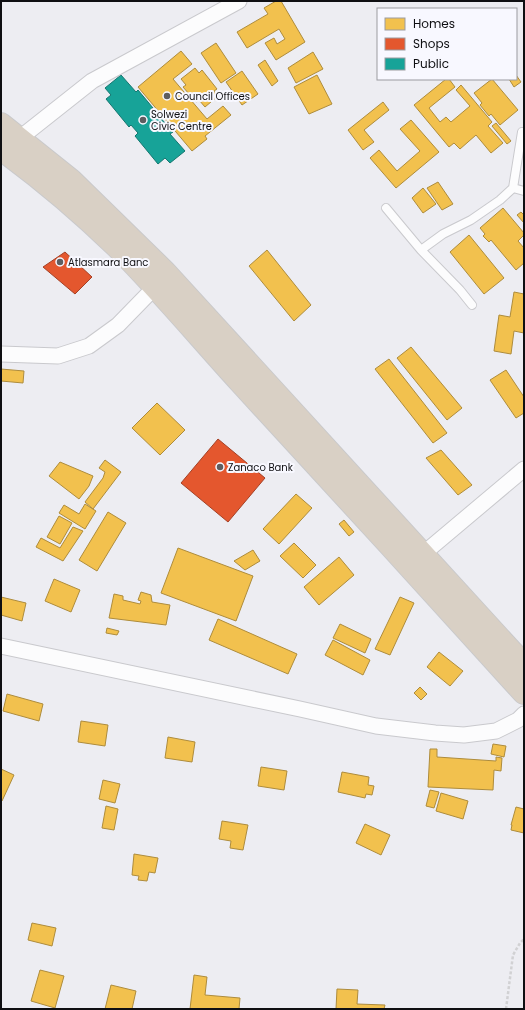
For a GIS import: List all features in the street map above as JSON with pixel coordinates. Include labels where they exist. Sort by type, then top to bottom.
[{"type":"highway","points":[[1,124],[71,180],[165,272],[524,665]]},
{"type":"highway","points":[[1,150],[58,193],[118,248],[524,693]]},
{"type":"street","points":[[20,138],[92,81],[239,1]]},
{"type":"street","points":[[1,354],[58,356],[89,346],[118,325],[154,286]]},
{"type":"street","points":[[423,554],[524,469]]},
{"type":"street","points":[[1,646],[376,726],[464,735],[496,731],[518,720],[524,714]]},
{"type":"lane","points":[[421,250],[443,234],[471,220],[500,200],[513,188],[522,132]]},
{"type":"lane","points":[[513,188],[524,191]]},
{"type":"lane","points":[[386,208],[421,250],[460,290],[472,305]]},
{"type":"path","points":[[506,1009],[513,955],[524,939]]},
{"type":"building: Homes","points":[[276,1],[281,1],[305,42],[276,60],[265,43],[274,38],[277,44],[285,39],[279,29],[247,48],[237,32],[268,14],[264,8]]},
{"type":"building: Homes","points":[[216,43],[236,73],[221,83],[201,53]]},
{"type":"building: Homes","name":"Council Offices","points":[[181,51],[192,64],[173,79],[207,119],[223,106],[231,115],[205,136],[207,139],[192,151],[138,87]]},
{"type":"building: Homes","points":[[313,52],[323,69],[296,83],[288,68]]},
{"type":"building: Homes","points":[[265,60],[278,81],[272,86],[258,65]]},
{"type":"building: Homes","points":[[195,68],[199,73],[202,70],[217,89],[214,91],[218,96],[205,107],[199,100],[196,102],[183,87],[186,85],[181,79]]},
{"type":"building: Homes","points":[[242,71],[258,94],[242,105],[226,82]]},
{"type":"building: Homes","points":[[317,75],[332,104],[309,114],[294,87]]},
{"type":"building: Homes","points":[[517,76],[521,82],[514,87],[510,80],[517,80]]},
{"type":"building: Homes","points":[[445,80],[450,80],[455,87],[429,108],[440,122],[446,117],[451,122],[470,106],[456,90],[461,85],[492,122],[488,126],[503,143],[491,153],[476,135],[460,149],[454,143],[449,147],[414,105]]},
{"type":"building: Homes","points":[[491,80],[493,80],[518,110],[500,125],[491,114],[489,116],[480,105],[482,103],[474,93]]},
{"type":"building: Homes","points":[[383,102],[389,110],[364,130],[374,142],[363,150],[348,130]]},
{"type":"building: Homes","points":[[411,120],[439,152],[396,188],[370,158],[379,150],[397,171],[420,151],[400,129]]},
{"type":"building: Homes","points":[[496,123],[511,141],[507,144],[492,126]]},
{"type":"building: Homes","points":[[438,182],[453,204],[442,210],[427,188]]},
{"type":"building: Homes","points":[[423,188],[436,204],[423,213],[412,198]]},
{"type":"building: Homes","points":[[503,208],[524,233],[518,241],[524,248],[524,263],[516,270],[491,240],[489,242],[483,236],[485,234],[480,228]]},
{"type":"building: Homes","points":[[521,212],[524,215],[524,223],[517,215]]},
{"type":"building: Homes","points":[[469,235],[504,278],[484,294],[450,252]]},
{"type":"building: Homes","points":[[267,250],[311,305],[294,321],[249,266]]},
{"type":"building: Homes","points":[[514,292],[524,294],[524,333],[514,331],[511,354],[494,351],[499,315],[510,317]]},
{"type":"building: Homes","points":[[411,347],[462,408],[447,420],[397,358]]},
{"type":"building: Homes","points":[[389,359],[447,433],[433,443],[375,369]]},
{"type":"building: Homes","points":[[1,369],[24,371],[23,383],[1,381]]},
{"type":"building: Homes","points":[[506,370],[524,397],[524,413],[516,418],[490,380]]},
{"type":"building: Homes","points":[[157,403],[185,430],[160,455],[132,428]]},
{"type":"building: Homes","points":[[441,450],[472,485],[458,495],[426,458]]},
{"type":"building: Homes","points":[[105,460],[121,472],[93,509],[85,502],[103,478],[105,472],[99,468]]},
{"type":"building: Homes","points":[[60,462],[93,476],[89,486],[79,499],[49,476]]},
{"type":"building: Homes","points":[[296,494],[312,508],[279,544],[263,529]]},
{"type":"building: Homes","points":[[85,504],[96,511],[85,529],[59,513],[64,505],[79,514]]},
{"type":"building: Homes","points":[[108,512],[126,523],[97,571],[79,560]]},
{"type":"building: Homes","points":[[59,516],[72,523],[60,544],[47,537]]},
{"type":"building: Homes","points":[[344,520],[354,532],[349,536],[339,524]]},
{"type":"building: Homes","points":[[73,527],[83,531],[63,561],[36,547],[41,538],[60,548]]},
{"type":"building: Homes","points":[[294,543],[316,565],[303,578],[280,556]]},
{"type":"building: Homes","points":[[178,548],[253,576],[236,621],[161,593]]},
{"type":"building: Homes","points":[[253,550],[260,561],[245,570],[234,561]]},
{"type":"building: Homes","points":[[339,557],[354,575],[319,605],[304,587]]},
{"type":"building: Homes","points":[[54,579],[80,590],[71,612],[45,601]]},
{"type":"building: Homes","points":[[141,592],[151,595],[152,602],[170,605],[166,625],[109,618],[114,594],[123,596],[123,600],[140,604],[141,601],[138,600]]},
{"type":"building: Homes","points":[[1,597],[26,603],[22,621],[1,615]]},
{"type":"building: Homes","points":[[400,597],[414,603],[390,655],[375,649]]},
{"type":"building: Homes","points":[[218,619],[297,654],[288,674],[209,640]]},
{"type":"building: Homes","points":[[340,624],[371,639],[365,653],[333,638]]},
{"type":"building: Homes","points":[[107,628],[119,631],[117,635],[106,633]]},
{"type":"building: Homes","points":[[333,640],[370,660],[363,675],[325,655]]},
{"type":"building: Homes","points":[[439,652],[463,671],[450,686],[427,667]]},
{"type":"building: Homes","points":[[420,687],[427,694],[421,700],[414,693]]},
{"type":"building: Homes","points":[[7,694],[43,704],[39,721],[3,711]]},
{"type":"building: Homes","points":[[81,721],[108,725],[105,746],[78,742]]},
{"type":"building: Homes","points":[[168,737],[195,742],[192,762],[165,758]]},
{"type":"building: Homes","points":[[493,744],[506,746],[504,757],[491,754]]},
{"type":"building: Homes","points":[[430,749],[437,749],[437,757],[496,761],[496,757],[502,758],[501,771],[494,770],[493,790],[428,787]]},
{"type":"building: Homes","points":[[261,767],[287,771],[284,790],[258,786]]},
{"type":"building: Homes","points":[[1,769],[14,775],[2,801],[1,800]]},
{"type":"building: Homes","points":[[342,772],[369,777],[368,785],[374,786],[372,795],[366,794],[365,798],[338,792]]},
{"type":"building: Homes","points":[[103,780],[120,784],[115,803],[99,799]]},
{"type":"building: Homes","points":[[430,790],[439,792],[434,808],[426,806]]},
{"type":"building: Homes","points":[[441,793],[468,801],[463,819],[436,811]]},
{"type":"building: Homes","points":[[106,806],[118,809],[114,830],[102,828]]},
{"type":"building: Homes","points":[[516,807],[524,809],[524,833],[511,830]]},
{"type":"building: Homes","points":[[222,821],[248,825],[243,850],[230,848],[231,841],[219,839]]},
{"type":"building: Homes","points":[[365,824],[390,835],[381,855],[356,843]]},
{"type":"building: Homes","points":[[134,854],[158,858],[155,873],[149,872],[147,881],[138,880],[139,876],[132,875]]},
{"type":"building: Homes","points":[[32,923],[56,928],[52,946],[28,940]]},
{"type":"building: Homes","points":[[40,970],[64,976],[55,1008],[31,1001]]},
{"type":"building: Homes","points":[[194,975],[207,977],[205,995],[240,998],[239,1009],[190,1009]]},
{"type":"building: Homes","points":[[111,985],[136,991],[132,1009],[105,1009]]},
{"type":"building: Homes","points":[[337,989],[358,990],[357,1004],[385,1005],[384,1009],[336,1009]]},
{"type":"building: Shops","points":[[65,252],[92,277],[75,294],[43,267]]},
{"type":"building: Shops","points":[[218,439],[265,478],[228,522],[181,483]]},
{"type":"building: Public","name":"Solwezi Civic Centre","points":[[121,75],[136,92],[138,90],[153,108],[151,109],[173,132],[170,134],[185,151],[170,163],[165,158],[158,164],[135,136],[138,133],[131,125],[129,127],[106,99],[111,95],[105,88]]},
{"type":"place","name":"Council Offices","points":[[167,96]]},
{"type":"place","name":"Solwezi Civic Centre","points":[[143,120]]},
{"type":"place","name":"Atlasmara Banc","points":[[60,262]]},
{"type":"place","name":"Zanaco Bank","points":[[220,467]]}]
